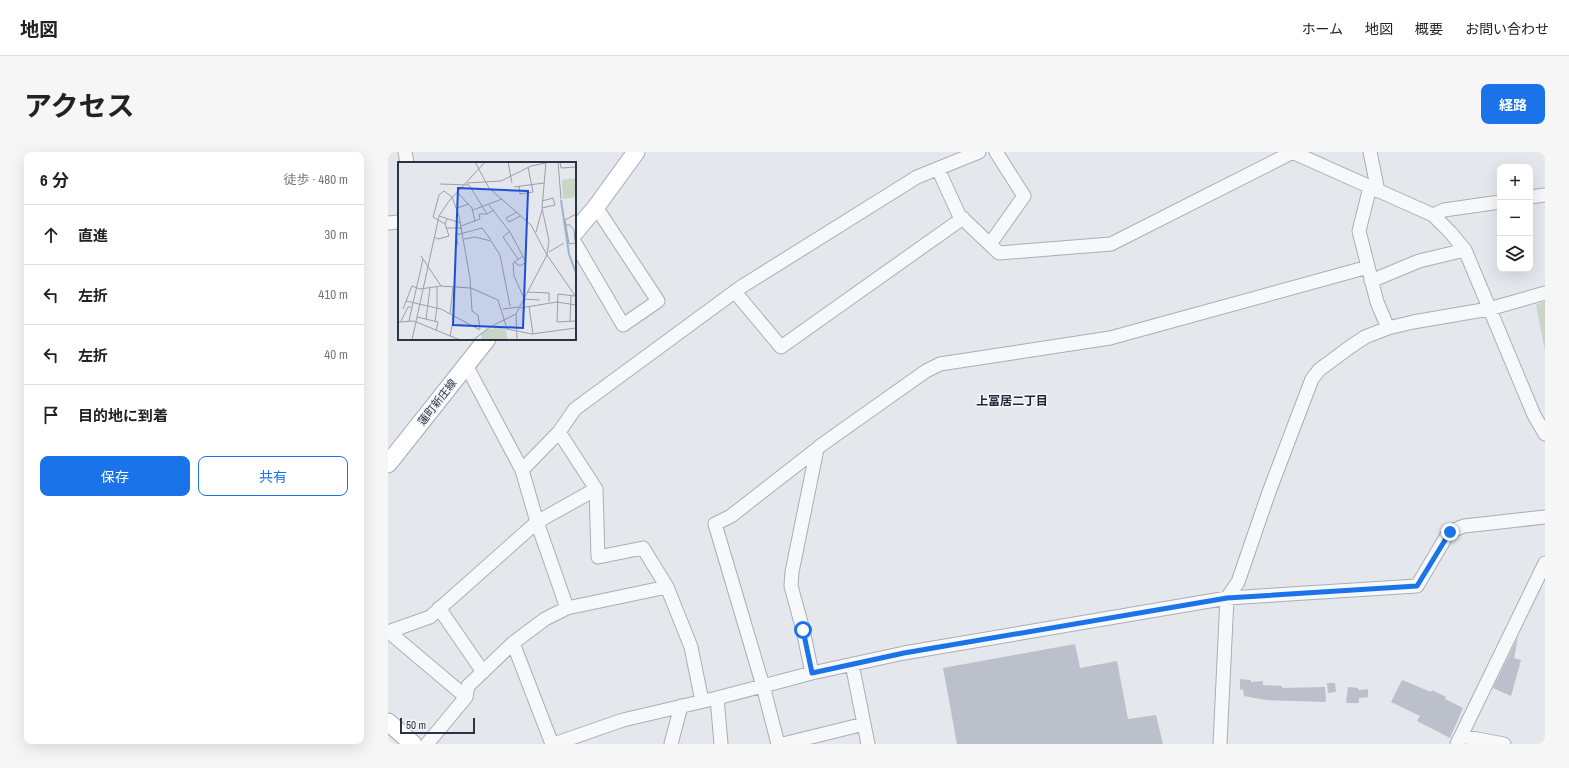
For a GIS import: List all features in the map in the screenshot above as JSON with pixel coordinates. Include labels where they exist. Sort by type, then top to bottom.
[{"type":"main road","points":[[576,231],[636,152]]},
{"type":"main road","name":"蓮町新庄線","points":[[388,464],[486,340]]},
{"type":"main road","points":[[388,722],[413,744]]},
{"type":"street","points":[[405,152],[407,162]]},
{"type":"street","points":[[522,470],[559,432],[575,409],[735,292],[917,177],[979,152]]},
{"type":"street","points":[[990,244],[1024,196],[996,152]]},
{"type":"street","points":[[938,169],[959,215],[999,253],[1111,244],[1292,152],[1305,155],[1374,189],[1433,215],[1450,232],[1465,250],[1534,415],[1545,434]]},
{"type":"street","points":[[1370,152],[1374,189],[1359,231],[1377,302],[1388,328]]},
{"type":"street","points":[[1533,197],[1545,195]]},
{"type":"street","points":[[1433,215],[1444,210],[1497,202]]},
{"type":"street","points":[[576,245],[623,325],[658,301],[596,206]]},
{"type":"street","points":[[735,292],[781,348],[963,218]]},
{"type":"street","points":[[388,223],[398,222]]},
{"type":"street","points":[[1371,281],[1419,261],[1465,250]]},
{"type":"street","points":[[778,744],[763,686],[715,524],[731,516],[817,449],[926,371],[940,364],[1110,338],[1368,267]]},
{"type":"street","points":[[1220,744],[1227,598],[1238,582],[1269,492],[1312,379],[1319,370],[1350,347],[1365,337],[1388,328],[1413,322],[1489,309],[1545,293]]},
{"type":"street","points":[[466,366],[522,470],[537,522],[567,608]]},
{"type":"street","points":[[559,432],[596,489],[598,557],[643,548],[667,587],[691,647],[702,701]]},
{"type":"street","points":[[812,673],[803,630],[791,586],[792,572],[817,449]]},
{"type":"street","points":[[389,632],[430,618],[439,608],[537,522],[596,489]]},
{"type":"street","points":[[513,643],[553,744],[623,720],[717,698],[812,673],[928,649],[1227,598],[1417,586],[1450,532],[1464,526],[1545,517]]},
{"type":"street","points":[[1504,744],[1459,740],[1545,563]]},
{"type":"street","points":[[427,744],[466,697],[468,686],[513,643],[545,619],[567,608],[667,587]]},
{"type":"street","points":[[439,608],[482,672]]},
{"type":"street","points":[[389,632],[466,697]]},
{"type":"street","points":[[852,664],[868,744]]},
{"type":"street","points":[[717,698],[721,744]]},
{"type":"street","points":[[671,744],[681,706]]},
{"type":"street","points":[[783,744],[864,724]]},
{"type":"green space","points":[[1545,301],[1545,352],[1536,305]]},
{"type":"building","points":[[1518,637],[1514,658],[1521,660],[1511,696],[1493,688]]},
{"type":"building","points":[[1075,644],[1080,668],[1117,661],[1128,719],[1156,715],[1163,744],[957,744],[943,668]]},
{"type":"building","points":[[1240,679],[1251,680],[1251,682],[1263,681],[1263,685],[1282,686],[1282,688],[1325,687],[1326,702],[1266,700],[1244,696],[1243,689],[1240,690]]},
{"type":"building","points":[[1402,680],[1431,692],[1432,690],[1446,697],[1445,699],[1463,708],[1450,738],[1417,721],[1420,716],[1391,702]]},
{"type":"building","points":[[1327,683],[1335,683],[1336,692],[1328,693]]},
{"type":"building","points":[[1348,687],[1358,688],[1358,690],[1368,689],[1368,697],[1359,698],[1359,703],[1346,703]]},
{"type":"district","name":"上冨居二丁目","points":[[1012,401]]},
{"type":"route","points":[[803,630],[812,673],[904,653],[1227,598],[1417,586],[1450,532]]}]
